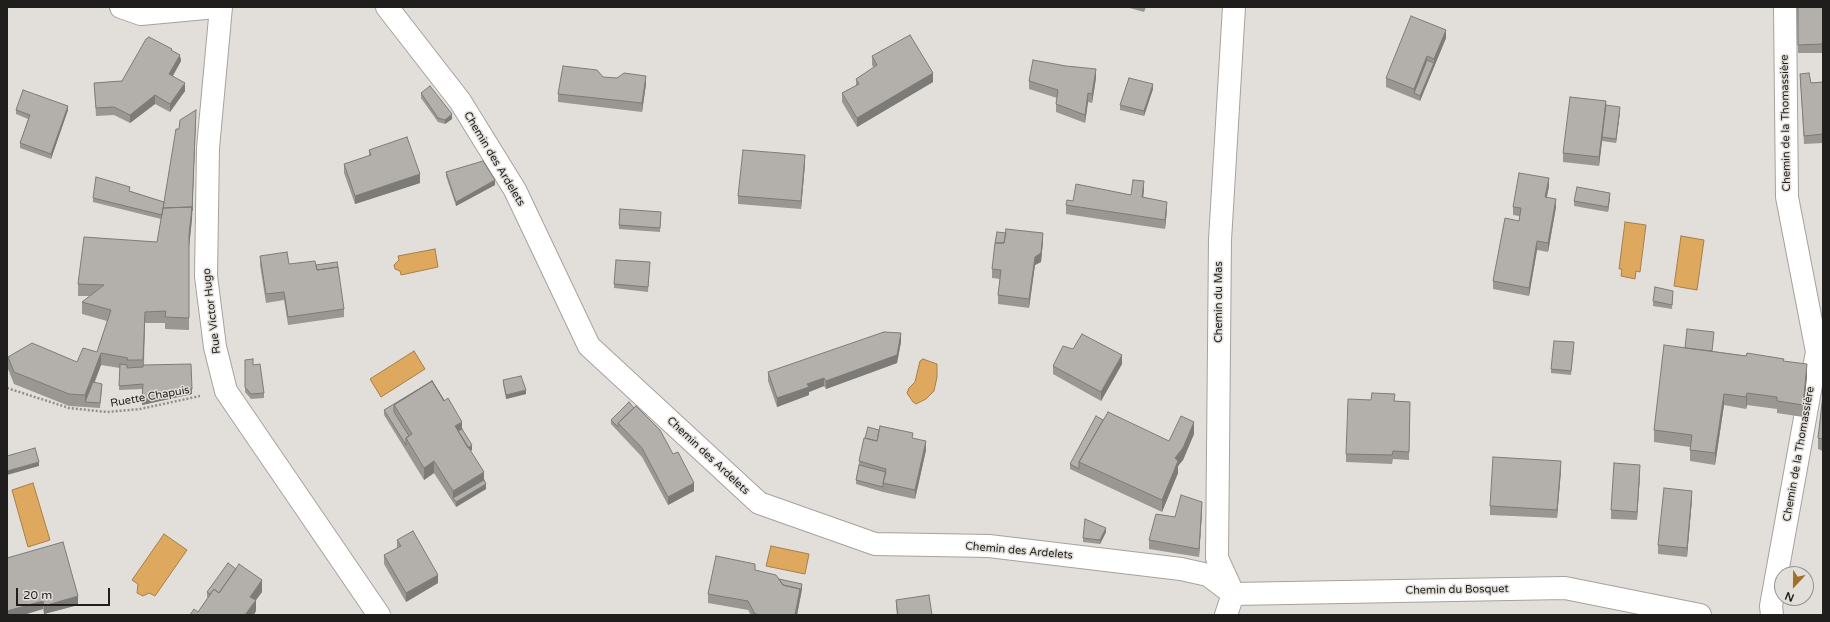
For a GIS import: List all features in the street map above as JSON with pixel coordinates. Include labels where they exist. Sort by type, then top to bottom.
[{"type":"street","points":[[121,7],[141,14],[216,7]]},
{"type":"street","name":"Rue Victor Hugo","points":[[221,7],[208,148],[206,276],[215,347],[226,391],[379,615]]},
{"type":"street","name":"Chemin des Ardelets","points":[[387,7],[460,101],[515,190],[589,346],[759,503],[875,544],[989,546],[1181,568],[1208,575],[1233,594]]},
{"type":"street","name":"Chemin du Mas","points":[[1233,594],[1217,558],[1220,240],[1234,7]]},
{"type":"street","name":"Chemin de la Thomassière","points":[[1772,615],[1771,606],[1817,352],[1787,197],[1785,7]]},
{"type":"street","name":"Chemin du Bosquet","points":[[1233,594],[1565,588],[1700,615]]},
{"type":"street","points":[[1226,615],[1233,594]]},
{"type":"path","name":"Ruette Chapuis","points":[[7,388],[69,408],[107,412],[140,409],[226,391]]},
{"type":"shaded area","points":[[1625,222],[1646,225],[1640,272],[1636,271],[1635,279],[1621,276],[1622,269],[1619,269]]},
{"type":"shaded area","points":[[1681,236],[1704,240],[1697,290],[1674,286]]},
{"type":"shaded area","points":[[435,249],[438,267],[401,275],[400,271],[395,269],[394,265],[399,260],[398,256]]},
{"type":"shaded area","points":[[414,351],[425,369],[381,397],[370,379]]},
{"type":"shaded area","points":[[923,359],[937,364],[937,377],[934,391],[926,399],[916,404],[907,393],[909,388],[915,382],[920,361]]},
{"type":"shaded area","points":[[33,483],[50,540],[28,547],[12,490]]},
{"type":"shaded area","points":[[164,534],[187,550],[155,596],[149,593],[143,596],[137,593],[138,584],[132,580]]},
{"type":"shaded area","points":[[771,546],[809,554],[805,574],[766,566]]},
{"type":"building","points":[[1798,7],[1823,7],[1823,44],[1798,45]]},
{"type":"building","points":[[1411,16],[1446,30],[1434,59],[1427,56],[1414,89],[1386,78]]},
{"type":"building","points":[[910,35],[933,73],[857,118],[842,93],[859,84],[856,79],[877,65],[872,56]]},
{"type":"building","points":[[149,37],[180,55],[169,74],[185,83],[170,104],[155,95],[130,115],[114,107],[96,108],[94,83],[122,81],[146,39]]},
{"type":"building","points":[[1033,60],[1066,66],[1096,69],[1092,94],[1088,93],[1085,115],[1056,104],[1058,90],[1029,81]]},
{"type":"building","points":[[1427,60],[1434,63],[1420,96],[1414,93]]},
{"type":"building","points":[[563,66],[597,70],[603,77],[617,78],[624,73],[646,76],[642,103],[558,94]]},
{"type":"building","points":[[1809,73],[1811,83],[1823,82],[1823,134],[1804,136],[1800,74]]},
{"type":"building","points":[[1129,78],[1153,84],[1144,111],[1120,105]]},
{"type":"building","points":[[430,86],[452,114],[445,120],[438,118],[421,93]]},
{"type":"building","points":[[23,90],[68,106],[51,154],[20,143],[30,115],[16,110]]},
{"type":"building","points":[[1570,97],[1606,101],[1599,157],[1563,153]]},
{"type":"building","points":[[1606,105],[1620,107],[1616,139],[1602,137]]},
{"type":"building","points":[[196,110],[192,211],[192,207],[163,208],[176,129],[179,129],[180,120]]},
{"type":"building","points":[[407,137],[420,174],[355,196],[344,164],[371,155],[369,150]]},
{"type":"building","points":[[743,150],[805,155],[801,201],[738,196]]},
{"type":"building","points":[[483,161],[495,180],[456,202],[446,172]]},
{"type":"building","points":[[1519,173],[1549,178],[1545,197],[1556,199],[1548,243],[1537,241],[1529,288],[1493,281],[1505,218],[1519,221],[1521,208],[1513,207]]},
{"type":"building","points":[[96,177],[130,187],[129,191],[164,202],[162,215],[93,198]]},
{"type":"building","points":[[1133,180],[1144,181],[1142,197],[1167,202],[1165,220],[1066,205],[1067,200],[1073,201],[1076,184],[1131,195]]},
{"type":"building","points":[[1577,187],[1610,193],[1608,207],[1574,201]]},
{"type":"building","points":[[192,207],[189,235],[189,318],[165,317],[166,311],[145,312],[143,360],[127,360],[128,358],[101,353],[85,395],[69,394],[14,372],[8,357],[32,343],[77,362],[83,348],[97,352],[111,310],[82,302],[104,285],[78,284],[84,237],[157,242],[163,208]]},
{"type":"building","points":[[620,209],[661,212],[660,228],[619,225]]},
{"type":"building","points":[[1006,229],[1043,233],[1041,253],[1035,257],[1029,299],[998,295],[1001,270],[992,269],[995,243],[1004,243]]},
{"type":"building","points":[[997,232],[1006,233],[1004,243],[995,243]]},
{"type":"building","points":[[287,252],[289,264],[315,261],[317,270],[338,267],[344,309],[288,317],[284,292],[266,294],[260,256]]},
{"type":"building","points":[[616,260],[650,262],[648,287],[614,284]]},
{"type":"building","points":[[337,262],[338,267],[317,270],[316,265]]},
{"type":"building","points":[[1655,287],[1673,291],[1672,305],[1653,301]]},
{"type":"building","points":[[1687,329],[1714,332],[1712,351],[1685,348]]},
{"type":"building","points":[[884,332],[901,333],[897,355],[826,381],[824,378],[807,384],[809,387],[777,398],[768,372]]},
{"type":"building","points":[[1082,334],[1122,355],[1101,392],[1053,366],[1063,346],[1073,349]]},
{"type":"building","points":[[1554,341],[1574,342],[1571,371],[1551,369]]},
{"type":"building","points":[[1664,345],[1746,356],[1747,353],[1784,359],[1783,361],[1807,364],[1803,405],[1777,401],[1777,397],[1747,393],[1746,397],[1724,394],[1715,453],[1690,450],[1692,435],[1654,430]]},
{"type":"building","points":[[253,359],[253,365],[260,364],[264,393],[251,394],[245,387],[245,360]]},
{"type":"building","points":[[120,364],[127,365],[127,368],[143,367],[143,365],[191,364],[192,389],[142,400],[143,384],[119,386]]},
{"type":"building","points":[[521,376],[526,390],[506,395],[503,380]]},
{"type":"building","points":[[432,381],[444,401],[448,398],[462,422],[455,426],[484,472],[453,491],[434,461],[424,468],[406,438],[412,434],[394,405]]},
{"type":"building","points":[[432,381],[394,405],[394,412],[409,436],[406,438],[406,445],[384,410]]},
{"type":"building","points":[[93,382],[102,384],[100,403],[85,402]]},
{"type":"building","points":[[1372,393],[1395,394],[1394,401],[1410,402],[1409,452],[1393,451],[1392,455],[1346,454],[1348,399],[1371,400]]},
{"type":"building","points":[[1823,395],[1823,439],[1818,438]]},
{"type":"building","points":[[629,402],[634,408],[618,423],[618,427],[611,420]]},
{"type":"building","points":[[636,406],[660,430],[673,454],[678,452],[694,483],[668,497],[642,448],[618,423]]},
{"type":"building","points":[[1108,412],[1169,441],[1181,416],[1194,422],[1183,448],[1175,458],[1178,461],[1162,500],[1079,462]]},
{"type":"building","points":[[1096,416],[1103,420],[1079,462],[1079,469],[1070,464]]},
{"type":"building","points":[[880,426],[913,433],[912,438],[926,441],[915,490],[883,483],[886,469],[859,461],[864,438],[877,441]]},
{"type":"building","points":[[868,427],[879,430],[877,441],[865,438]]},
{"type":"building","points":[[462,429],[472,445],[468,448],[458,431]]},
{"type":"building","points":[[35,448],[39,462],[7,471],[7,456]]},
{"type":"building","points":[[1493,457],[1561,461],[1557,510],[1490,506]]},
{"type":"building","points":[[1614,463],[1640,465],[1637,512],[1611,510]]},
{"type":"building","points":[[859,465],[886,472],[883,487],[856,480]]},
{"type":"building","points":[[484,480],[486,484],[456,502],[453,498]]},
{"type":"building","points":[[1664,488],[1692,491],[1687,548],[1658,545]]},
{"type":"building","points":[[1181,495],[1202,502],[1199,549],[1149,540],[1156,514],[1175,517]]},
{"type":"building","points":[[1085,519],[1106,528],[1100,540],[1083,538]]},
{"type":"building","points":[[413,531],[438,575],[406,593],[384,555],[401,546],[397,540]]},
{"type":"building","points":[[63,542],[78,596],[44,606],[43,601],[7,611],[7,558]]},
{"type":"building","points":[[716,556],[755,564],[755,570],[776,575],[783,585],[800,589],[795,615],[755,614],[748,601],[708,594]]},
{"type":"building","points":[[228,563],[236,569],[219,593],[214,589],[210,594],[207,592]]},
{"type":"building","points":[[239,564],[262,580],[250,597],[256,600],[245,615],[190,615],[194,609],[198,612],[214,589],[219,593]]},
{"type":"building","points":[[779,579],[802,584],[800,593],[800,589],[783,585]]},
{"type":"building","points":[[929,595],[932,615],[898,615],[896,600]]}]
